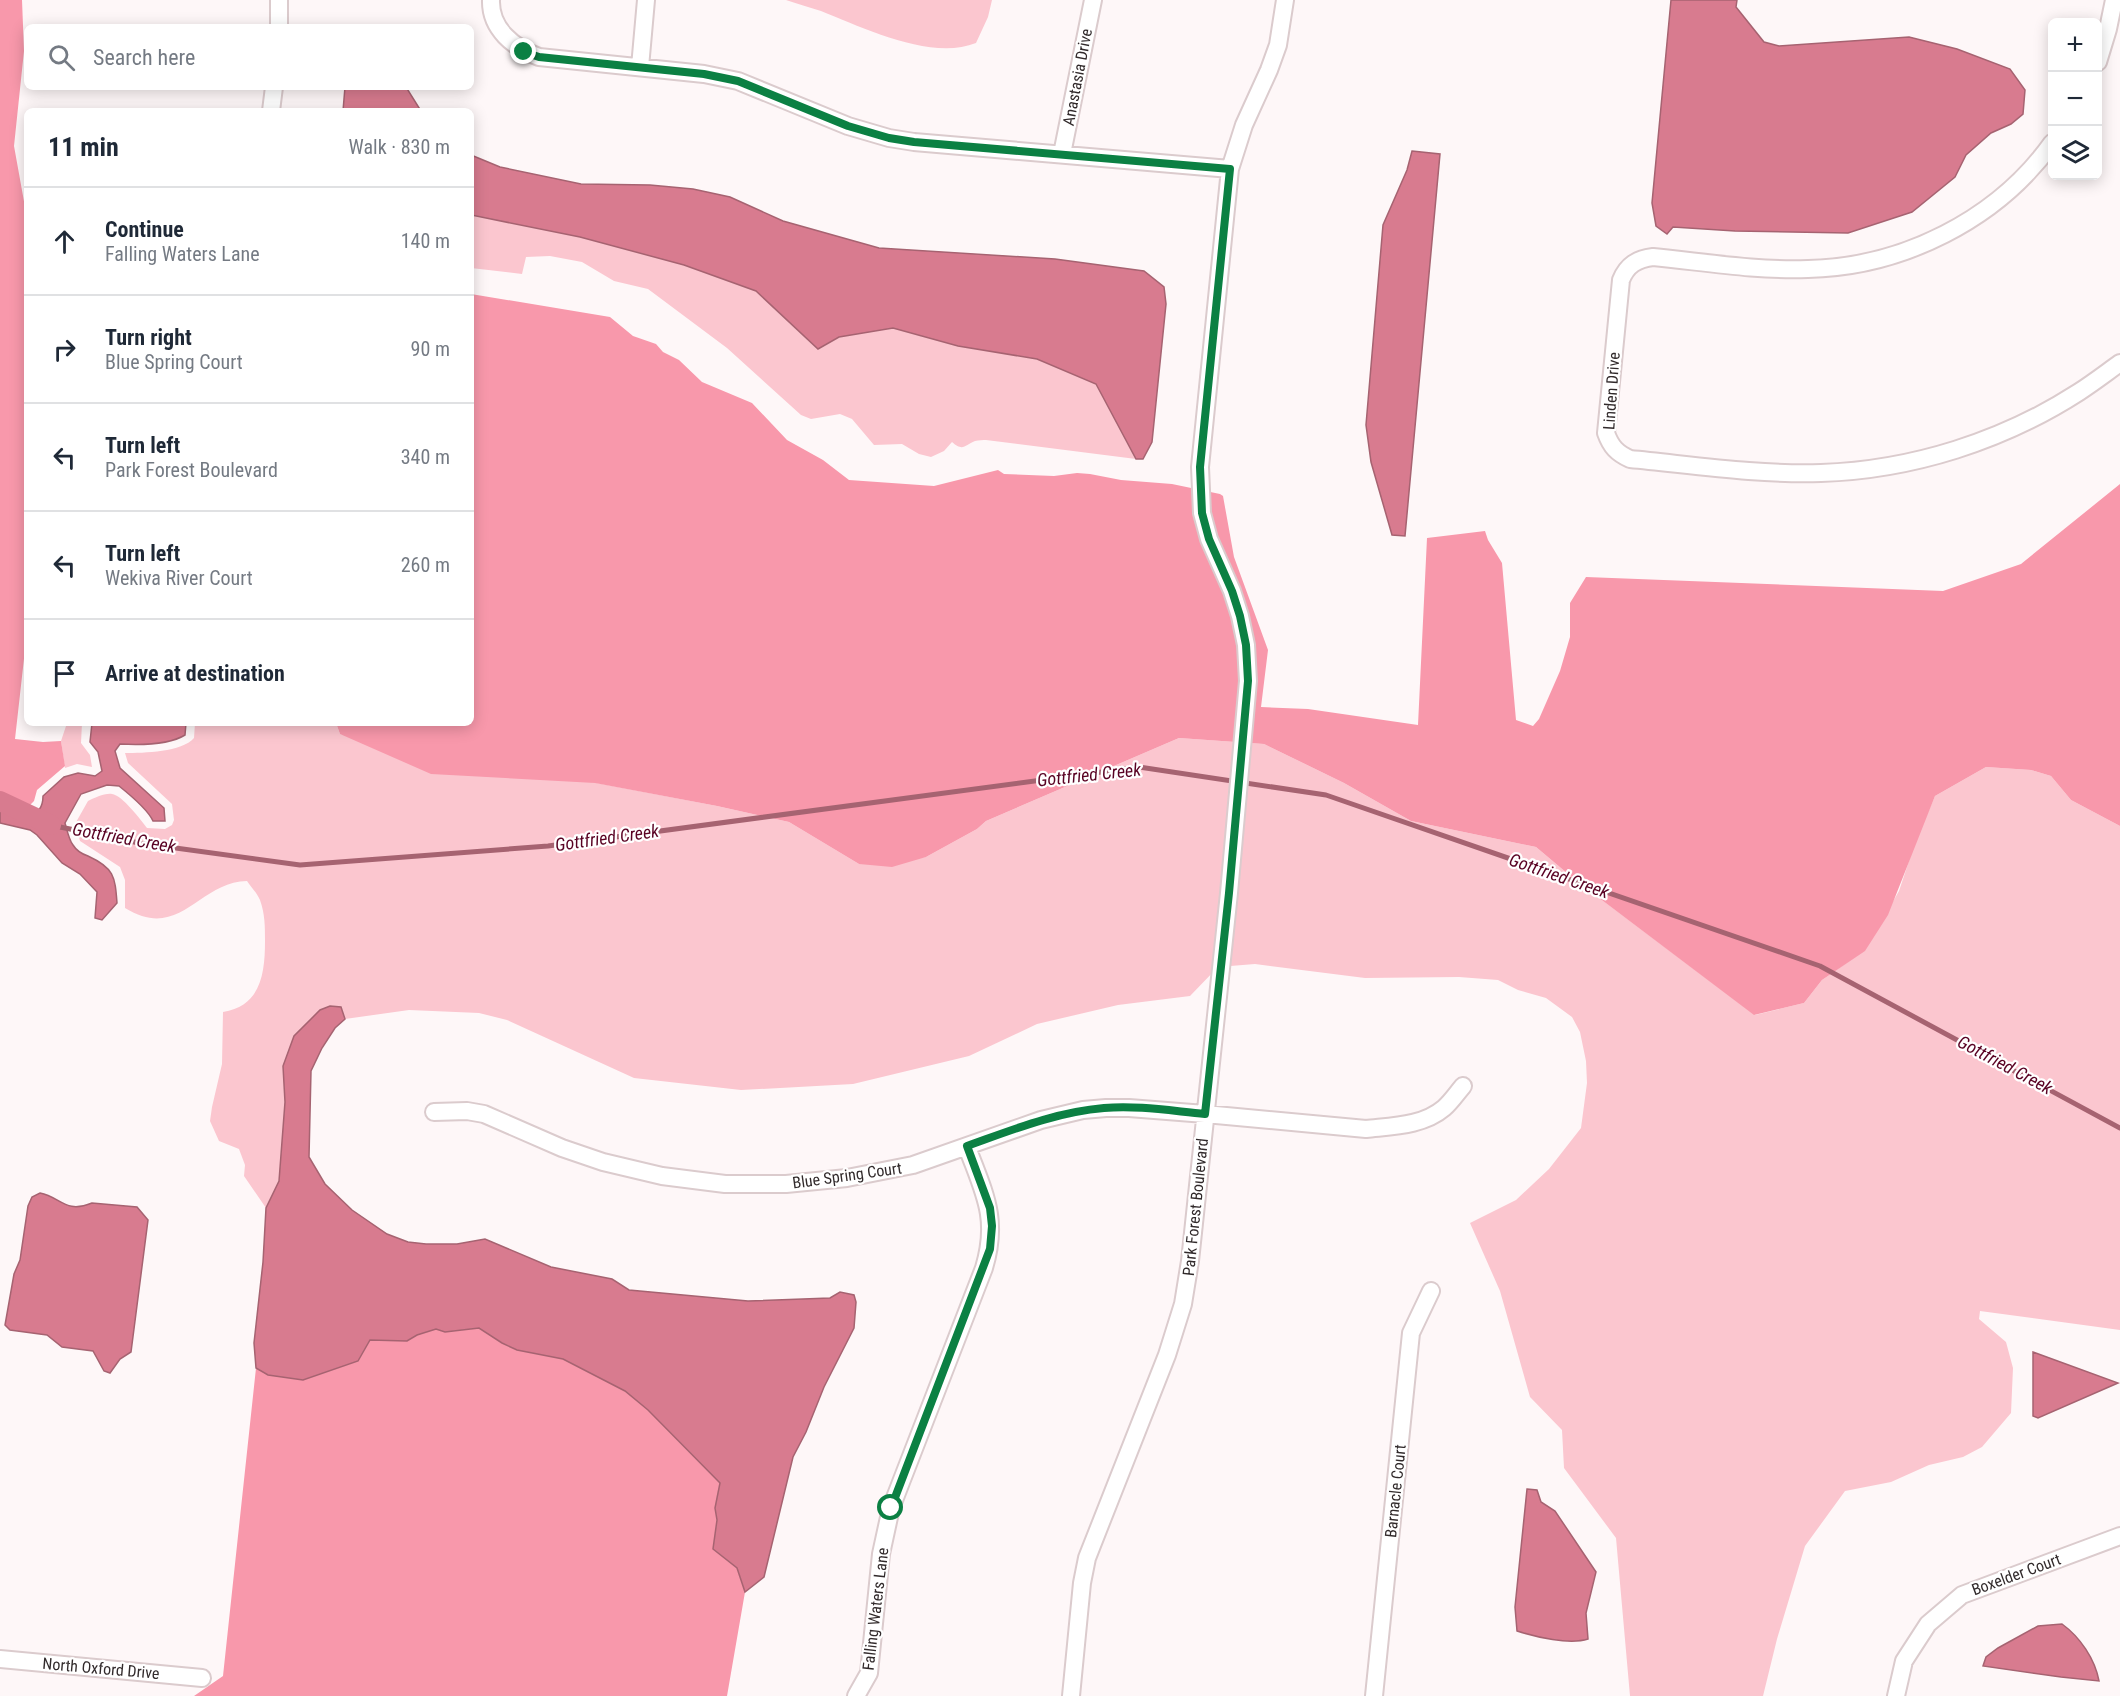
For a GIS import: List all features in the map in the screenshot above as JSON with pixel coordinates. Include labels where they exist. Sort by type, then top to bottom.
[{"type":"street","points":[[279,0],[279,24]]},
{"type":"street","points":[[491,0],[492,15],[501,32],[524,52],[539,57],[704,74],[738,81],[848,126],[889,138],[1230,169]]},
{"type":"street","points":[[640,67],[646,0]]},
{"type":"street","name":"Anastasia Drive","points":[[1062,154],[1093,0]]},
{"type":"street","name":"Park Forest Boulevard","points":[[1071,1696],[1086,1558],[1167,1355],[1183,1304],[1190,1261],[1229,893],[1248,681],[1246,645],[1240,616],[1232,591],[1209,539],[1202,513],[1200,487],[1203,433],[1230,169],[1244,125],[1278,45],[1285,0]]},
{"type":"street","points":[[2102,47],[2114,0]]},
{"type":"street","points":[[272,108],[274,90]]},
{"type":"street","name":"Linden Drive","points":[[2048,149],[2018,183],[1987,208],[1955,229],[1900,253],[1868,262],[1835,268],[1808,269],[1781,269],[1653,257],[1641,258],[1632,263],[1621,280],[1606,433],[1611,445],[1619,454],[1630,459],[1770,472],[1821,473],[1872,469],[1924,458],[1990,438],[2029,420],[2079,392],[2120,363]]},
{"type":"street","name":"Blue Spring Court","points":[[434,1112],[460,1111],[484,1114],[562,1148],[603,1162],[662,1176],[725,1184],[786,1184],[847,1178],[913,1165],[1041,1120],[1083,1110],[1129,1108],[1366,1129],[1401,1125],[1434,1116],[1446,1107],[1463,1086]]},
{"type":"street","name":"Falling Waters Lane","points":[[856,1696],[869,1673],[881,1554],[891,1508],[990,1249],[992,1226],[990,1208],[967,1146]]},
{"type":"street","name":"Barnacle Court","points":[[1374,1696],[1411,1333],[1431,1291]]},
{"type":"street","name":"Boxelder Court","points":[[1896,1696],[1904,1661],[1928,1624],[1962,1595],[2120,1536]]},
{"type":"street","name":"North Oxford Drive","points":[[0,1659],[202,1678]]},
{"type":"shaded area","points":[[0,0],[22,0],[24,51],[14,146],[24,201],[24,659],[15,739],[61,741],[65,766],[37,790],[34,801],[27,808],[6,801],[0,792]]},
{"type":"shaded area","points":[[786,0],[992,0],[988,17],[976,43],[939,48],[898,40]]},
{"type":"shaded area","points":[[1671,0],[1737,0],[1736,7],[1764,42],[1779,46],[1909,37],[1957,49],[2010,69],[2025,90],[2023,114],[2011,124],[1991,133],[1966,155],[1955,177],[1912,212],[1848,233],[1735,231],[1673,227],[1667,234],[1656,226],[1652,203]]},
{"type":"shaded area","points":[[345,90],[408,90],[419,108],[343,108]]},
{"type":"shaded area","points":[[1412,151],[1440,154],[1405,536],[1392,535],[1371,462],[1366,425],[1383,225],[1407,170]]},
{"type":"shaded area","points":[[474,156],[500,167],[581,184],[650,185],[693,189],[730,197],[783,221],[879,248],[1055,259],[1144,271],[1164,287],[1166,304],[1152,442],[1143,459],[1136,459],[1096,384],[1037,359],[958,346],[893,328],[839,337],[818,349],[756,291],[684,265],[580,237],[474,216]]},
{"type":"shaded area","points":[[474,216],[580,237],[684,265],[756,291],[818,349],[839,337],[893,328],[958,346],[1037,359],[1096,384],[1136,459],[986,440],[975,441],[961,447],[952,442],[944,451],[931,457],[919,454],[902,444],[874,445],[852,419],[840,414],[811,419],[801,415],[727,348],[648,289],[614,281],[582,262],[550,256],[526,257],[522,274],[474,268]]},
{"type":"shaded area","points":[[474,294],[610,317],[633,336],[656,344],[663,352],[679,360],[702,382],[752,403],[787,440],[823,460],[849,480],[934,486],[998,470],[1004,474],[1054,476],[1090,474],[1121,480],[1172,484],[1220,494],[1223,496],[1234,557],[1268,650],[1261,707],[1308,709],[1418,725],[1427,538],[1485,531],[1502,563],[1516,720],[1533,726],[1539,719],[1560,671],[1570,637],[1570,603],[1586,577],[1943,591],[2021,564],[2120,484],[2120,826],[2071,800],[2051,776],[2031,770],[1986,767],[1935,796],[1888,915],[1865,951],[1822,980],[1804,1003],[1754,1015],[1574,879],[1536,847],[1411,821],[1344,783],[1264,744],[1179,738],[986,821],[977,829],[926,857],[892,867],[859,864],[789,822],[595,783],[431,774],[340,734],[337,726],[474,726]]},
{"type":"shaded area","points":[[66,726],[82,726],[81,743],[90,755],[92,767],[77,764],[65,768],[61,741]]},
{"type":"shaded area","points":[[92,726],[186,726],[185,735],[171,741],[154,744],[120,744],[115,751],[120,768],[164,808],[165,821],[153,821],[143,807],[119,786],[107,785],[81,794],[65,823],[74,847],[97,860],[108,869],[114,879],[117,903],[102,920],[95,918],[97,892],[80,874],[62,863],[30,830],[0,823],[0,807],[28,817],[39,810],[43,796],[64,777],[78,773],[95,776],[102,771],[98,752],[90,742]]},
{"type":"shaded area","points":[[195,726],[337,726],[340,734],[717,806],[789,822],[859,864],[926,857],[977,829],[986,821],[1179,738],[1264,744],[1344,783],[1411,821],[1536,847],[1574,879],[1755,1015],[1804,1003],[1822,980],[1865,950],[1899,891],[1915,843],[1935,796],[1986,767],[2031,770],[2051,776],[2071,800],[2120,826],[2120,1330],[1980,1311],[1979,1319],[2006,1342],[2013,1368],[2011,1413],[1982,1447],[1963,1457],[1929,1465],[1891,1482],[1845,1491],[1805,1546],[1777,1639],[1763,1696],[1630,1696],[1616,1538],[1564,1468],[1562,1430],[1530,1397],[1500,1291],[1470,1223],[1516,1200],[1549,1169],[1581,1128],[1587,1083],[1586,1061],[1580,1032],[1572,1017],[1546,998],[1518,990],[1498,980],[1459,977],[1365,978],[1255,964],[1218,967],[1190,996],[1118,1005],[1037,1024],[969,1056],[853,1084],[741,1090],[634,1078],[507,1020],[479,1013],[409,1010],[345,1019],[341,1007],[283,1066],[285,1102],[279,1181],[266,1208],[244,1176],[245,1165],[239,1149],[219,1141],[210,1121],[222,1064],[223,1012],[236,1009],[246,1003],[253,995],[262,976],[265,925],[259,897],[247,881],[215,890],[175,915],[160,918],[144,917],[125,908],[125,880],[120,867],[80,841],[75,824],[88,801],[112,794],[126,803],[147,828],[165,829],[172,825],[174,820],[172,804],[128,763],[125,753],[172,749],[194,738]]},
{"type":"shaded area","points":[[330,1006],[341,1007],[345,1019],[335,1028],[311,1071],[309,1157],[325,1184],[352,1210],[387,1234],[408,1242],[426,1244],[457,1244],[485,1239],[551,1267],[612,1279],[629,1290],[748,1301],[830,1298],[840,1292],[854,1295],[856,1302],[854,1328],[824,1387],[793,1457],[764,1577],[745,1592],[737,1568],[713,1549],[717,1520],[715,1508],[720,1483],[648,1410],[625,1391],[563,1359],[517,1350],[479,1328],[445,1332],[436,1329],[407,1341],[370,1340],[358,1361],[303,1380],[268,1375],[256,1368],[254,1343],[266,1208],[279,1181],[285,1102],[283,1066],[294,1036],[320,1010]]},
{"type":"shaded area","points":[[40,1193],[75,1207],[92,1203],[137,1207],[148,1220],[131,1352],[120,1359],[110,1373],[104,1371],[93,1351],[62,1347],[47,1335],[10,1330],[5,1325],[14,1274],[20,1260],[28,1206],[32,1197]]},
{"type":"shaded area","points":[[479,1328],[517,1350],[563,1359],[625,1391],[648,1410],[720,1483],[715,1508],[717,1520],[713,1549],[737,1568],[745,1592],[727,1696],[194,1696],[223,1676],[256,1368],[269,1375],[303,1380],[358,1361],[370,1340],[407,1341],[436,1329],[445,1332]]},
{"type":"shaded area","points":[[2033,1352],[2118,1383],[2038,1418],[2033,1416]]},
{"type":"shaded area","points":[[1527,1489],[1537,1490],[1541,1502],[1555,1511],[1596,1572],[1586,1613],[1588,1639],[1562,1641],[1517,1631],[1515,1607]]},
{"type":"shaded area","points":[[2062,1624],[2086,1649],[2099,1681],[1983,1666],[1986,1657],[1998,1648],[2038,1626]]},
{"type":"waterway","name":"Gottfried Creek","points":[[60,827],[139,843],[300,865],[548,846],[1139,767],[1326,795],[1820,966],[2120,1128]]},
{"type":"waterway","name":"Gottfried Creek","points":[[0,801],[51,825]]},
{"type":"route","points":[[524,52],[539,57],[704,74],[738,81],[848,126],[889,138],[1230,169],[1200,467],[1200,487],[1202,513],[1209,539],[1232,591],[1240,616],[1246,645],[1248,681],[1229,893],[1205,1114],[1129,1108],[1083,1110],[1041,1120],[967,1146],[990,1208],[992,1226],[990,1249],[891,1508]]}]
